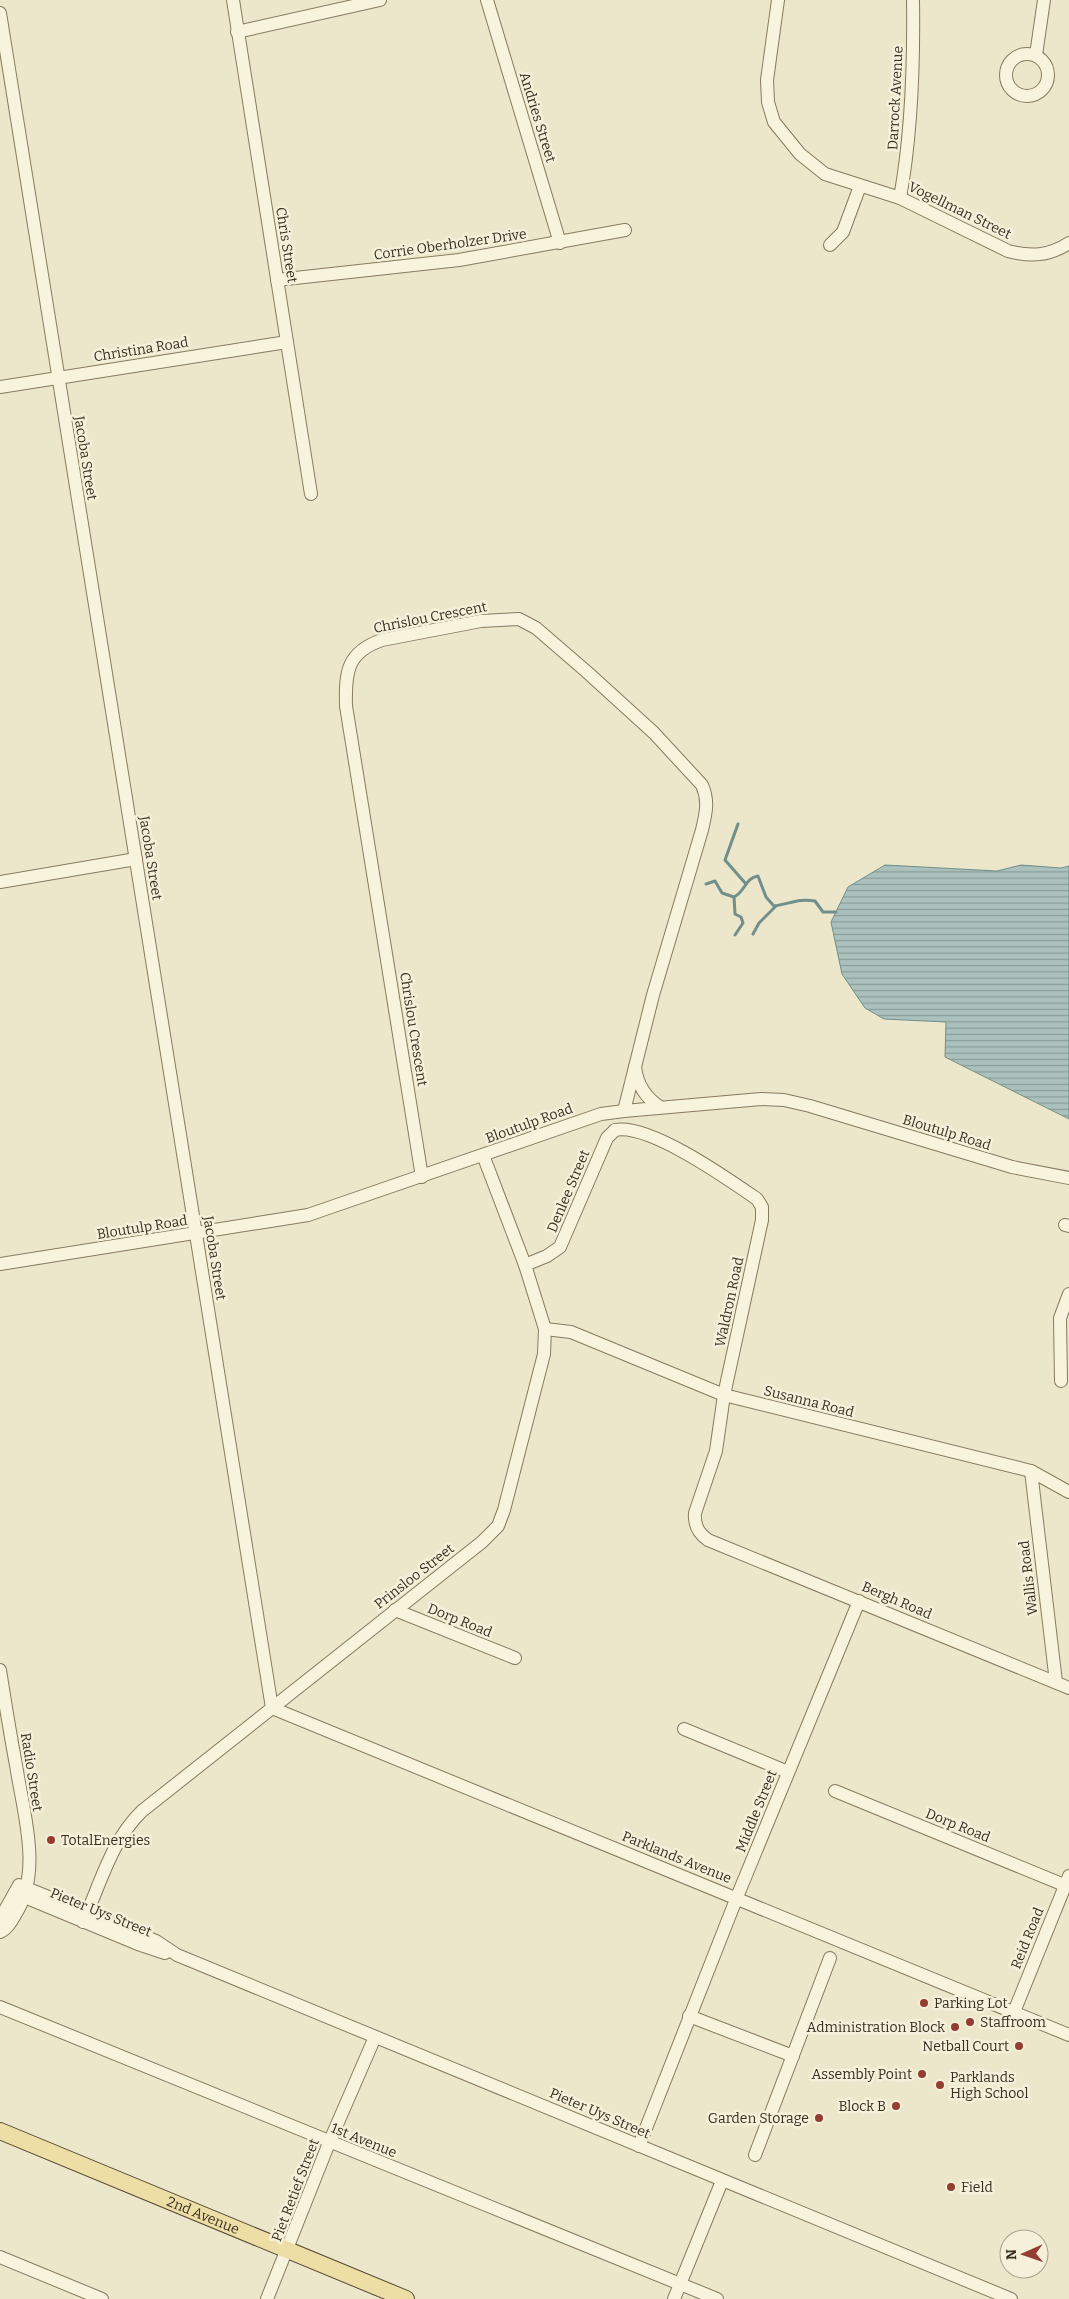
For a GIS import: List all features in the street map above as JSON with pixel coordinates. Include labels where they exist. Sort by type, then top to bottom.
[{"type":"main road","name":"2nd Avenue","points":[[0,2131],[406,2299]]},
{"type":"street","name":"Chris Street","points":[[233,0],[311,494]]},
{"type":"street","points":[[237,32],[380,0]]},
{"type":"street","name":"Andries Street","points":[[487,0],[560,243]]},
{"type":"street","name":"Vogellman Street","points":[[778,0],[767,80],[768,102],[774,122],[800,154],[812,165],[825,174],[900,198],[1014,252],[1035,256],[1046,254],[1069,243]]},
{"type":"street","name":"Darrock Avenue","points":[[900,198],[907,156],[912,102],[913,0]]},
{"type":"street","points":[[1036,55],[1044,0]]},
{"type":"street","name":"Jacoba Street","points":[[0,13],[272,1708]]},
{"type":"street","points":[[830,245],[843,232],[860,186]]},
{"type":"street","name":"Corrie Oberholzer Drive","points":[[278,280],[458,260],[625,230]]},
{"type":"street","name":"Christina Road","points":[[0,387],[287,342]]},
{"type":"street","name":"Chrislou Crescent","points":[[422,1177],[346,706],[346,685],[350,664],[367,645],[382,640],[480,621],[519,619],[536,628],[587,672],[654,733],[702,785],[707,795],[707,808],[653,995],[624,1111]]},
{"type":"street","points":[[0,882],[136,859]]},
{"type":"street","points":[[635,1068],[636,1077],[641,1087],[660,1107]]},
{"type":"street","name":"Bloutulp Road","points":[[0,1264],[308,1215],[422,1177],[590,1117],[624,1111],[732,1100],[784,1100],[810,1106],[1012,1167],[1069,1178]]},
{"type":"street","name":"Denlee Street","points":[[525,1265],[547,1256],[560,1247],[610,1134],[620,1129],[634,1130]]},
{"type":"street","name":"Waldron Road","points":[[634,1130],[689,1155],[757,1199],[762,1207],[762,1220],[724,1395],[713,1462],[695,1513],[695,1522],[700,1532],[713,1542]]},
{"type":"street","name":"Prinsloo Street","points":[[86,1917],[117,1842],[131,1822],[482,1542],[498,1526],[544,1354],[545,1330],[525,1265],[483,1155]]},
{"type":"street","points":[[1061,1381],[1060,1318],[1069,1294]]},
{"type":"street","name":"Susanna Road","points":[[545,1330],[571,1332],[724,1395],[1031,1470],[1069,1492]]},
{"type":"street","name":"Wallis Road","points":[[1031,1470],[1056,1682]]},
{"type":"street","name":"Bergh Road","points":[[713,1542],[1069,1688]]},
{"type":"street","name":"Middle Street","points":[[639,2146],[736,1897],[859,1601]]},
{"type":"street","name":"Dorp Road","points":[[395,1610],[514,1658]]},
{"type":"street","name":"Radio Street","points":[[0,1670],[28,1846],[22,1888]]},
{"type":"street","name":"Parklands Avenue","points":[[272,1708],[1069,2035]]},
{"type":"street","points":[[684,1729],[788,1772]]},
{"type":"street","name":"Dorp Road","points":[[836,1791],[1068,1883]]},
{"type":"street","name":"Reid Road","points":[[1014,2012],[1068,1883]]},
{"type":"street","points":[[0,1919],[22,1888]]},
{"type":"street","points":[[0,1932],[5,1930],[9,1924],[22,1888]]},
{"type":"street","name":"Pieter Uys Street","points":[[22,1888],[86,1917],[156,1941],[177,1955],[1011,2299]]},
{"type":"street","points":[[755,2155],[830,1958]]},
{"type":"street","name":"1st Avenue","points":[[0,2007],[717,2299]]},
{"type":"street","points":[[689,2016],[793,2056]]},
{"type":"street","name":"Piet Retief Street","points":[[267,2299],[288,2250],[329,2142],[375,2037]]},
{"type":"street","points":[[674,2299],[722,2181]]},
{"type":"street","points":[[0,2257],[102,2299]]},
{"type":"water","points":[[885,865],[997,871],[1021,865],[1061,868],[1069,866],[1069,1119],[945,1057],[946,1022],[884,1019],[865,1008],[842,974],[831,922],[848,887]]},
{"type":"waterway","points":[[738,824],[725,860],[746,884]]},
{"type":"waterway","points":[[706,884],[715,881],[722,893],[734,897],[741,892],[750,879],[758,876],[766,897],[774,906],[809,900],[815,901],[823,912],[836,912]]},
{"type":"waterway","points":[[734,897],[735,914],[741,917],[743,923],[735,935]]},
{"type":"waterway","points":[[753,934],[759,923],[776,906]]},
{"type":"place","name":"TotalEnergies","points":[[51,1840]]},
{"type":"place","name":"Parking Lot","points":[[924,2003]]},
{"type":"place","name":"Staffroom","points":[[970,2022]]},
{"type":"place","name":"Administration Block","points":[[955,2027]]},
{"type":"place","name":"Netball Court","points":[[1019,2046]]},
{"type":"place","name":"Assembly Point","points":[[922,2074]]},
{"type":"place","name":"Parklands High School","points":[[940,2085]]},
{"type":"place","name":"Block B","points":[[896,2106]]},
{"type":"place","name":"Garden Storage","points":[[819,2118]]},
{"type":"place","name":"Field","points":[[951,2187]]}]
